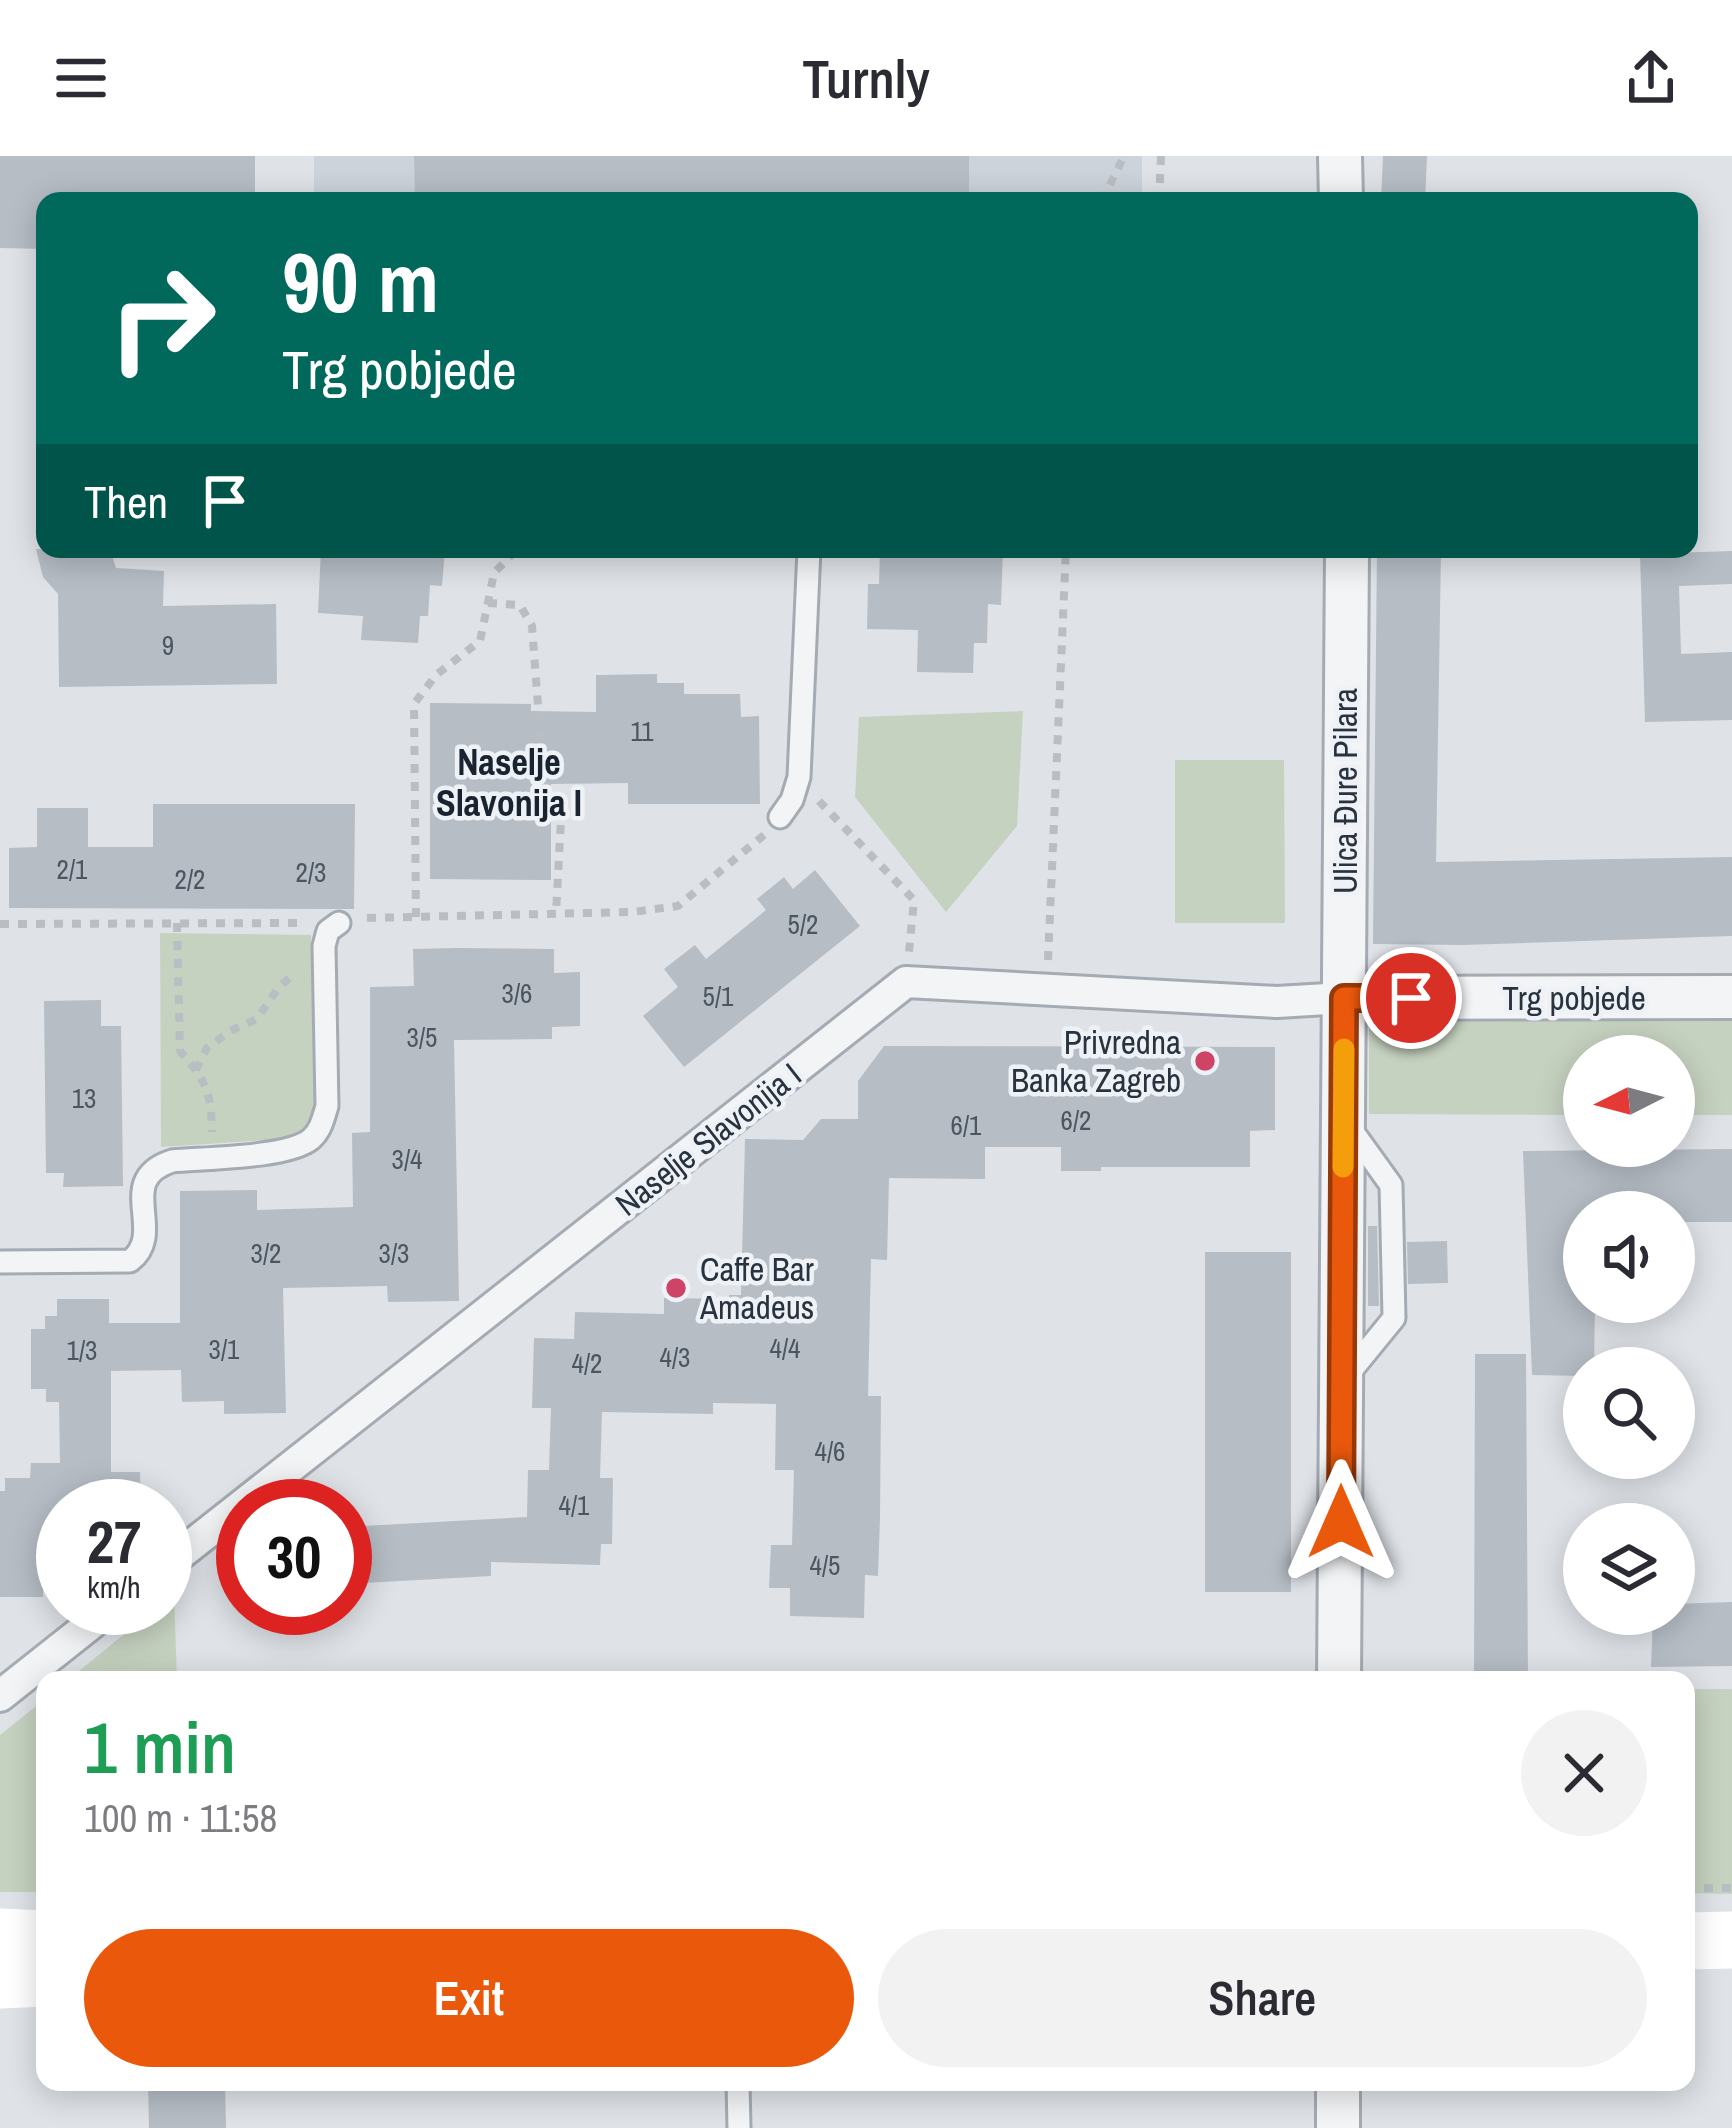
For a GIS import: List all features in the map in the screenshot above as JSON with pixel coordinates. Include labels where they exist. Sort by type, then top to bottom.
[{"type":"main road","points":[[0,1937],[36,1939]]},
{"type":"main road","points":[[1695,1941],[1732,1940]]},
{"type":"main road","points":[[0,1980],[36,1978]]},
{"type":"street","points":[[1340,156],[1340,192]]},
{"type":"street","name":"Ulica Đure Pilara","points":[[1339,1671],[1347,558]]},
{"type":"street","points":[[906,982],[1277,1002],[1344,998]]},
{"type":"street","name":"Naselje Slavonija I","points":[[192,1545],[906,982]]},
{"type":"street","name":"Trg pobjede","points":[[1344,998],[1732,997]]},
{"type":"street","points":[[0,1696],[77,1635]]},
{"type":"street","points":[[1337,2091],[1338,2128]]},
{"type":"lane","points":[[780,818],[799,777],[808,558]]},
{"type":"lane","points":[[0,1262],[130,1261],[144,1240],[143,1193],[146,1177],[156,1166],[291,1151],[308,1142],[321,1128],[327,1106],[324,946],[328,932],[339,923]]},
{"type":"lane","points":[[738,2091],[739,2128]]},
{"type":"path","points":[[1106,192],[1124,156]]},
{"type":"path","points":[[1159,192],[1161,156]]},
{"type":"path","points":[[416,917],[414,704],[436,675],[480,641],[494,573],[508,558]]},
{"type":"path","points":[[1047,992],[1066,558]]},
{"type":"path","points":[[488,603],[520,604],[532,626],[545,798],[562,801],[556,914]]},
{"type":"path","points":[[799,777],[914,901],[906,982]]},
{"type":"path","points":[[0,923],[339,923],[659,910],[678,907],[780,818]]},
{"type":"path","points":[[177,922],[180,1052],[211,1097],[213,1158]]},
{"type":"path","points":[[196,1070],[207,1048],[230,1030],[257,1019],[279,987],[324,946]]},
{"type":"path","points":[[1695,1888],[1732,1888]]},
{"type":"shaded area","points":[[314,156],[1142,156],[1142,192],[314,192]]},
{"type":"green space","points":[[1023,711],[1017,826],[946,912],[855,797],[859,717]]},
{"type":"green space","points":[[1175,760],[1284,760],[1285,923],[1175,923]]},
{"type":"green space","points":[[160,933],[311,935],[314,1113],[302,1129],[282,1139],[161,1147]]},
{"type":"green space","points":[[1732,1019],[1732,1115],[1695,1115],[1695,1035],[1563,1035],[1563,1115],[1369,1114],[1369,1023]]},
{"type":"green space","points":[[123,1635],[175,1635],[177,1671],[79,1671]]},
{"type":"green space","points":[[1695,1689],[1732,1689],[1732,1894],[1695,1893]]},
{"type":"green space","points":[[36,1706],[36,1892],[0,1892],[0,1735]]},
{"type":"building","points":[[0,156],[255,156],[255,192],[36,192],[36,249],[0,248]]},
{"type":"building","points":[[414,156],[969,156],[969,192],[415,192]]},
{"type":"building","points":[[1383,156],[1427,156],[1425,192],[1381,192]]},
{"type":"building","points":[[1732,551],[1732,584],[1679,586],[1681,654],[1732,652],[1732,720],[1645,722],[1640,558],[1698,558],[1698,552]]},
{"type":"building","points":[[38,558],[113,558],[116,568],[164,571],[163,606],[276,604],[277,684],[59,687],[58,594],[43,577]]},
{"type":"building","points":[[321,558],[444,558],[442,586],[430,585],[428,616],[420,616],[418,643],[361,640],[363,616],[318,613]]},
{"type":"building","points":[[880,558],[1003,558],[1001,605],[988,604],[987,643],[974,643],[973,673],[917,672],[918,630],[867,629],[868,584],[879,584]]},
{"type":"building","points":[[1377,558],[1441,558],[1436,862],[1732,857],[1732,936],[1373,944]]},
{"type":"building","points":[[657,674],[657,683],[684,683],[684,694],[740,694],[741,717],[759,716],[760,804],[628,804],[628,783],[551,784],[551,880],[430,879],[430,703],[531,704],[531,711],[596,712],[596,675]]},
{"type":"building","points":[[153,804],[355,804],[354,909],[9,908],[9,848],[37,847],[37,808],[88,808],[88,847],[153,847]]},
{"type":"building","points":[[815,870],[860,926],[684,1067],[643,1016],[678,987],[664,969],[695,945],[706,959],[766,910],[757,899],[784,877],[793,889]]},
{"type":"building","points":[[413,949],[554,949],[554,973],[580,972],[580,1026],[552,1027],[552,1039],[454,1040],[459,1301],[388,1302],[387,1286],[283,1288],[286,1413],[224,1414],[224,1401],[182,1402],[181,1370],[111,1371],[111,1472],[140,1472],[140,1479],[36,1479],[36,1597],[0,1597],[0,1491],[5,1491],[5,1478],[30,1478],[31,1463],[60,1463],[59,1402],[46,1402],[46,1389],[31,1389],[31,1329],[45,1329],[45,1316],[57,1316],[57,1299],[109,1299],[109,1323],[180,1323],[180,1191],[257,1190],[257,1210],[353,1207],[352,1133],[370,1132],[370,987],[414,986]]},
{"type":"building","points":[[101,1000],[101,1026],[121,1026],[123,1186],[63,1187],[64,1173],[46,1173],[44,1001]]},
{"type":"building","points":[[884,1046],[1275,1047],[1275,1130],[1250,1131],[1250,1167],[1061,1171],[1061,1147],[985,1147],[985,1179],[889,1178],[887,1260],[871,1259],[868,1396],[881,1396],[880,1517],[878,1576],[865,1575],[864,1618],[790,1616],[790,1588],[769,1588],[771,1545],[792,1545],[794,1470],[775,1470],[776,1404],[713,1403],[713,1414],[602,1412],[600,1478],[613,1478],[612,1544],[601,1544],[600,1565],[491,1562],[491,1576],[372,1583],[372,1526],[527,1517],[528,1470],[549,1470],[551,1408],[532,1408],[534,1338],[574,1339],[575,1312],[664,1314],[664,1298],[741,1295],[745,1139],[803,1140],[821,1119],[858,1119],[858,1081]]},
{"type":"building","points":[[1695,1149],[1732,1149],[1732,1222],[1695,1222],[1695,1191],[1563,1191],[1563,1323],[1595,1323],[1594,1347],[1563,1347],[1563,1376],[1532,1375],[1523,1151],[1563,1151],[1563,1167],[1695,1167]]},
{"type":"building","points":[[1368,1226],[1377,1226],[1379,1306],[1368,1306]]},
{"type":"building","points":[[1447,1241],[1448,1283],[1408,1284],[1407,1242]]},
{"type":"building","points":[[1205,1252],[1291,1252],[1291,1592],[1205,1592]]},
{"type":"building","points":[[1475,1354],[1526,1354],[1528,1671],[1474,1671]]},
{"type":"building","points":[[1732,1602],[1732,1666],[1651,1667],[1652,1635],[1695,1635],[1695,1603]]},
{"type":"building","points":[[148,2091],[225,2091],[226,2128],[149,2128]]},
{"type":"slow traffic","points":[[1343,1167],[1344,1049]]},
{"type":"place","name":"Privredna Banka Zagreb","points":[[1205,1061]]},
{"type":"place","name":"Caffe Bar Amadeus","points":[[676,1288]]},
{"type":"district","name":"Naselje Slavonija I","points":[[509,782]]},
{"type":"route","points":[[1341,1522],[1344,998],[1411,998]]}]
